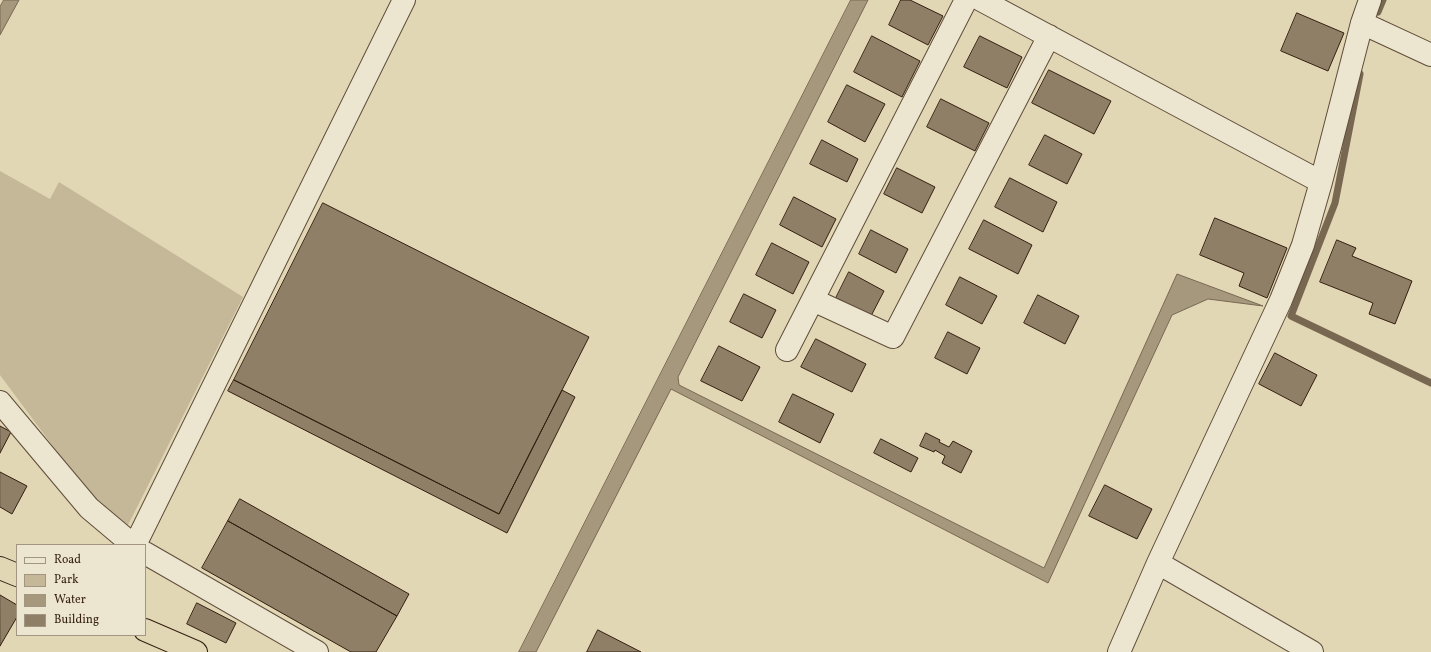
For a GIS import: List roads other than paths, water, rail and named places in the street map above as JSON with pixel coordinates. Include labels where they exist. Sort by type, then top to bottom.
[{"type":"highway","points":[[0,568],[16,575]]},
{"type":"highway","points":[[146,630],[189,651]]},
{"type":"street","points":[[134,544],[404,0]]},
{"type":"street","points":[[787,350],[966,0]]},
{"type":"street","points":[[981,0],[1321,182]]},
{"type":"street","points":[[1119,652],[1158,564],[1281,300],[1303,245],[1321,182],[1362,23],[1370,0]]},
{"type":"street","points":[[1362,23],[1431,55]]},
{"type":"street","points":[[813,300],[893,337],[1049,36]]},
{"type":"street","points":[[0,402],[89,508],[133,544]]},
{"type":"street","points":[[146,554],[317,652]]},
{"type":"street","points":[[1158,564],[1312,652]]},
{"type":"water","points":[[4,0],[19,0],[0,35],[0,7]]},
{"type":"water","points":[[851,0],[868,0],[678,377],[679,385],[1044,568],[1177,274],[1263,306],[1208,299],[1172,315],[1048,583],[671,389],[536,652],[519,652]]},
{"type":"waterway","points":[[1378,12],[1383,0]]},
{"type":"waterway","points":[[1360,74],[1335,203],[1291,316],[1431,383]]}]
